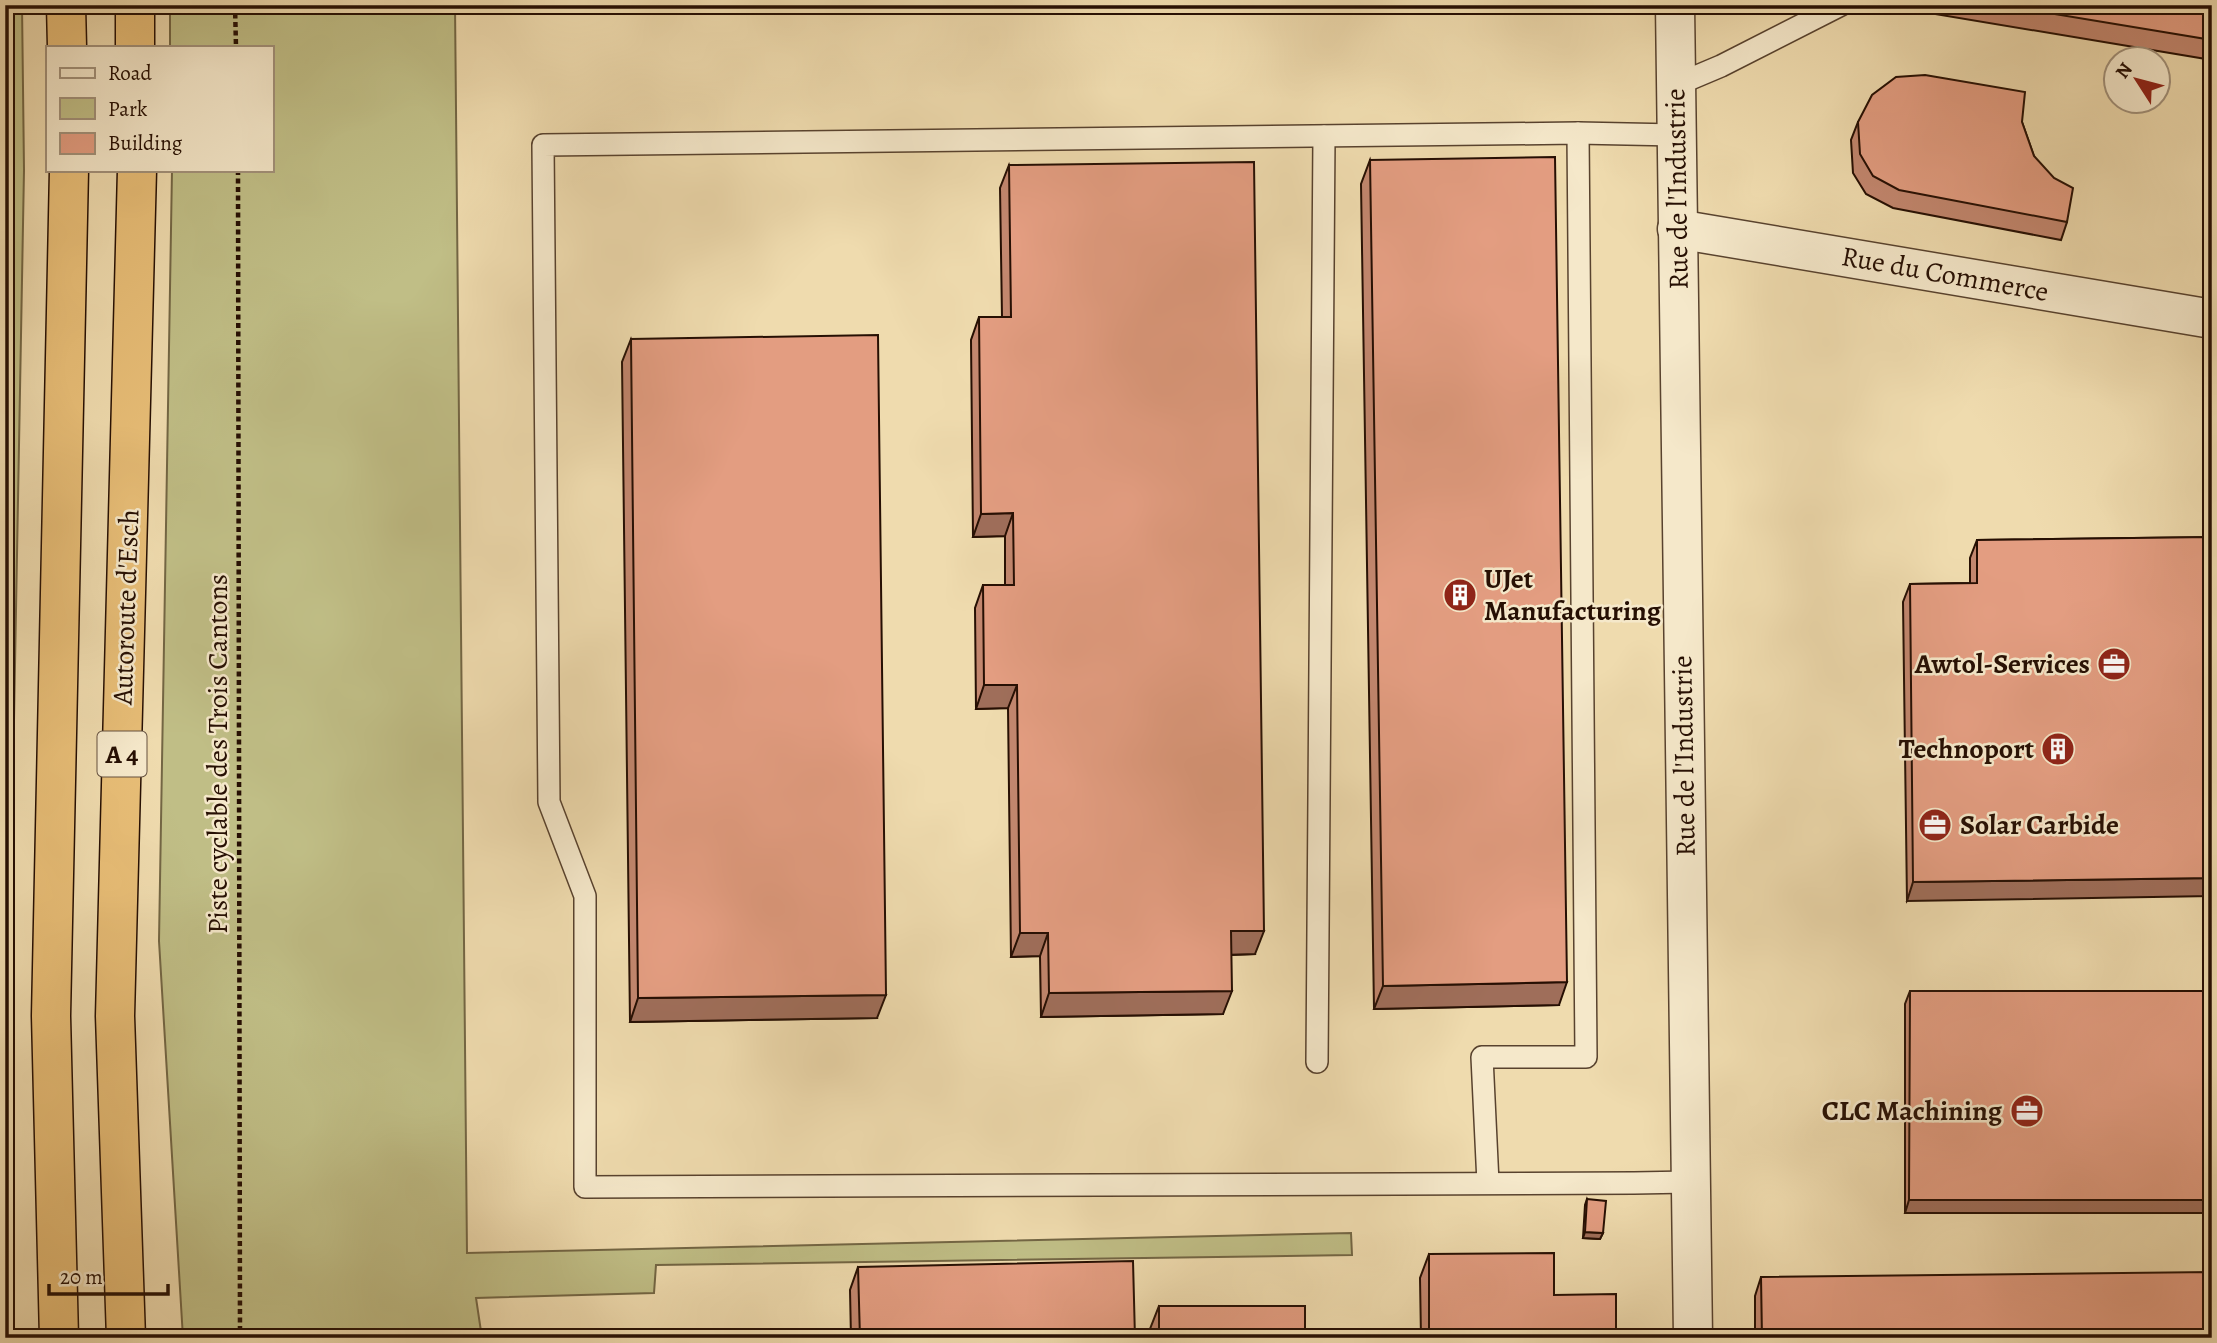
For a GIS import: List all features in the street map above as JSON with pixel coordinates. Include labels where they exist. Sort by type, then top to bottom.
[{"type":"highway","points":[[66,5],[67,46]]},
{"type":"highway","points":[[135,5],[135,46]]},
{"type":"highway","name":"A 4","points":[[59,1338],[51,1016],[69,172]]},
{"type":"highway","name":"Autoroute d'Esch","points":[[126,1338],[115,1016],[138,172]]},
{"type":"highway","name":"A 4","points":[[115,1016],[148,1338]]},
{"type":"street","name":"Rue de l'Industrie","points":[[1675,5],[1693,1338]]},
{"type":"street","name":"Rue du Commerce","points":[[1677,229],[2212,319]]},
{"type":"lane","points":[[1676,85],[1721,66],[1840,5]]},
{"type":"lane","points":[[1488,1183],[1482,1057],[1586,1057],[1578,133]]},
{"type":"lane","points":[[1676,135],[1578,133],[543,145],[549,802],[585,896],[585,1187],[1689,1182]]},
{"type":"lane","points":[[1317,1062],[1325,136]]},
{"type":"path","points":[[234,5],[236,46]]},
{"type":"path","name":"Piste cyclable des Trois Cantons","points":[[238,172],[240,1338]]},
{"type":"green space","points":[[5,5],[22,5],[24,170],[7,1105],[9,1338],[5,1338]]},
{"type":"green space","points":[[170,5],[455,5],[467,1253],[1351,1233],[1352,1255],[656,1265],[654,1293],[476,1298],[482,1338],[183,1338],[159,941],[172,172],[273,172],[273,46],[170,46]]},
{"type":"building","points":[[2001,5],[2212,5],[2212,40]]},
{"type":"building","points":[[1925,75],[2025,92],[2022,122],[2034,156],[2054,178],[2073,188],[2067,222],[1899,190],[1873,176],[1860,154],[1858,122],[1872,95],[1896,77]]},
{"type":"building","name":"UJet Manufacturing","points":[[1555,157],[1567,982],[1383,986],[1370,160]]},
{"type":"building","points":[[1254,162],[1264,931],[1231,931],[1232,991],[1049,993],[1048,933],[1020,933],[1017,685],[984,685],[983,585],[1014,585],[1013,513],[981,514],[979,317],[1011,317],[1009,165]]},
{"type":"building","points":[[878,335],[886,995],[638,998],[631,339]]},
{"type":"building","name":"Technoport","points":[[2212,537],[2212,878],[1913,882],[1910,584],[1977,583],[1977,540]]},
{"type":"building","points":[[1910,991],[2212,991],[2212,1200],[1909,1200]]},
{"type":"building","points":[[1587,1199],[1606,1201],[1603,1233],[1585,1232]]},
{"type":"building","points":[[1554,1253],[1554,1295],[1616,1294],[1616,1338],[1429,1338],[1429,1254]]},
{"type":"building","points":[[1133,1261],[1135,1338],[860,1338],[858,1267]]},
{"type":"building","points":[[2212,1272],[2212,1338],[1762,1338],[1761,1277]]},
{"type":"building","points":[[1159,1306],[1305,1306],[1305,1338],[1159,1338]]},
{"type":"building","points":[[826,1336],[826,1338],[711,1338]]},
{"type":"place","name":"UJet Manufacturing","points":[[1460,595]]},
{"type":"place","name":"Awtol-Services","points":[[2114,664]]},
{"type":"place","name":"Technoport","points":[[2058,749]]},
{"type":"place","name":"Solar Carbide","points":[[1935,825]]},
{"type":"place","name":"CLC Machining","points":[[2027,1111]]}]
